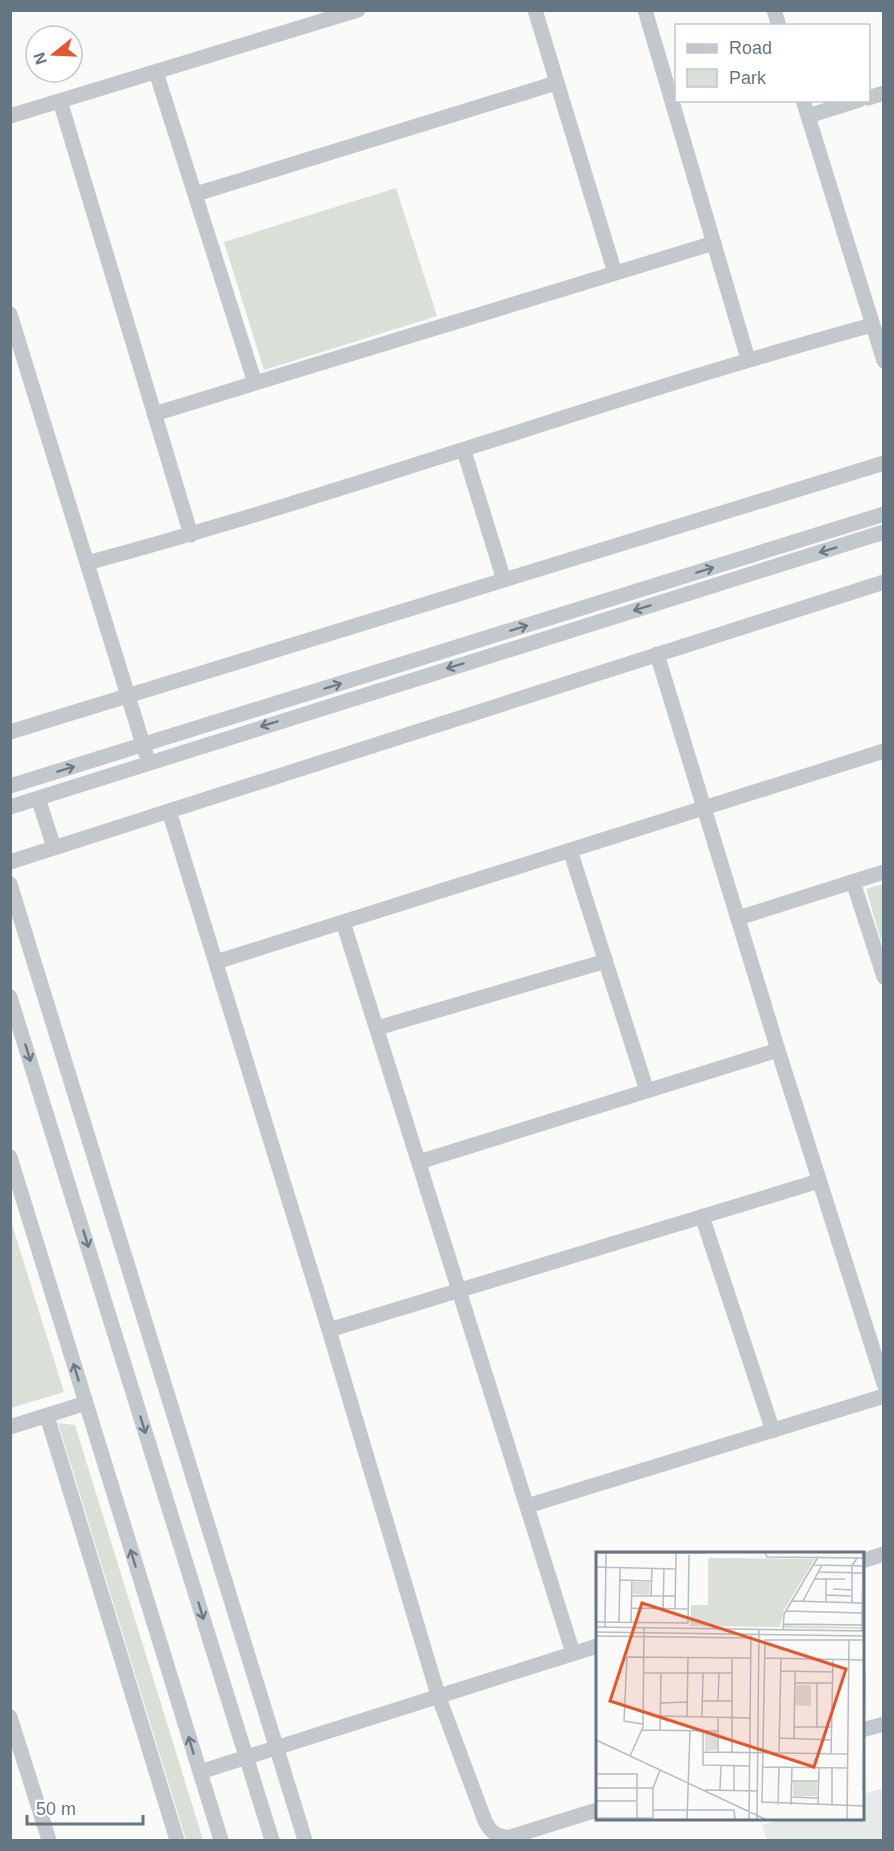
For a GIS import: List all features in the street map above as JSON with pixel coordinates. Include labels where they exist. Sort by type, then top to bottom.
[{"type":"street","points":[[10,116],[339,13],[358,10]]},
{"type":"street","points":[[535,10],[615,273]]},
{"type":"street","points":[[645,10],[748,359]]},
{"type":"street","points":[[156,72],[255,383]]},
{"type":"street","points":[[196,194],[556,83]]},
{"type":"street","points":[[60,101],[191,535]]},
{"type":"street","points":[[804,102],[884,361]]},
{"type":"street","points":[[808,116],[854,102]]},
{"type":"street","points":[[154,414],[714,243]]},
{"type":"street","points":[[10,314],[148,762]]},
{"type":"street","points":[[87,562],[191,535],[464,451],[748,359],[872,325]]},
{"type":"street","points":[[464,451],[504,580]]},
{"type":"street","points":[[10,732],[884,463]]},
{"type":"street","points":[[10,786],[884,514]]},
{"type":"street","points":[[10,807],[884,532]]},
{"type":"street","points":[[10,862],[884,582]]},
{"type":"street","points":[[657,654],[706,808],[778,1050],[884,1384]]},
{"type":"street","points":[[216,962],[884,751]]},
{"type":"street","points":[[38,798],[54,847]]},
{"type":"street","points":[[169,811],[329,1330],[438,1695],[490,1831],[500,1837],[510,1837],[596,1810]]},
{"type":"street","points":[[570,850],[647,1091]]},
{"type":"street","points":[[738,918],[884,872]]},
{"type":"street","points":[[853,882],[884,977]]},
{"type":"street","points":[[10,884],[305,1840]]},
{"type":"street","points":[[343,922],[573,1653]]},
{"type":"street","points":[[376,1028],[606,961]]},
{"type":"street","points":[[10,997],[272,1840]]},
{"type":"street","points":[[419,1162],[778,1050]]},
{"type":"street","points":[[10,1156],[221,1840]]},
{"type":"street","points":[[329,1330],[819,1181]]},
{"type":"street","points":[[702,1216],[773,1431]]},
{"type":"street","points":[[527,1506],[884,1396]]},
{"type":"street","points":[[10,1427],[86,1404]]},
{"type":"street","points":[[47,1416],[177,1840]]},
{"type":"street","points":[[864,1560],[884,1554]]},
{"type":"street","points":[[200,1772],[596,1646]]},
{"type":"street","points":[[10,1717],[49,1840]]},
{"type":"street","points":[[864,1729],[884,1724]]},
{"type":"shaded area","points":[[883,1788],[883,1840],[767,1840],[762,1825],[776,1821],[864,1821],[864,1794]]},
{"type":"green space","points":[[396,188],[437,316],[264,370],[224,242]]},
{"type":"green space","points":[[884,884],[883,947],[866,889]]},
{"type":"green space","points":[[10,1218],[64,1392],[11,1408],[10,1408]]},
{"type":"green space","points":[[58,1423],[75,1425],[203,1840],[186,1840]]}]
